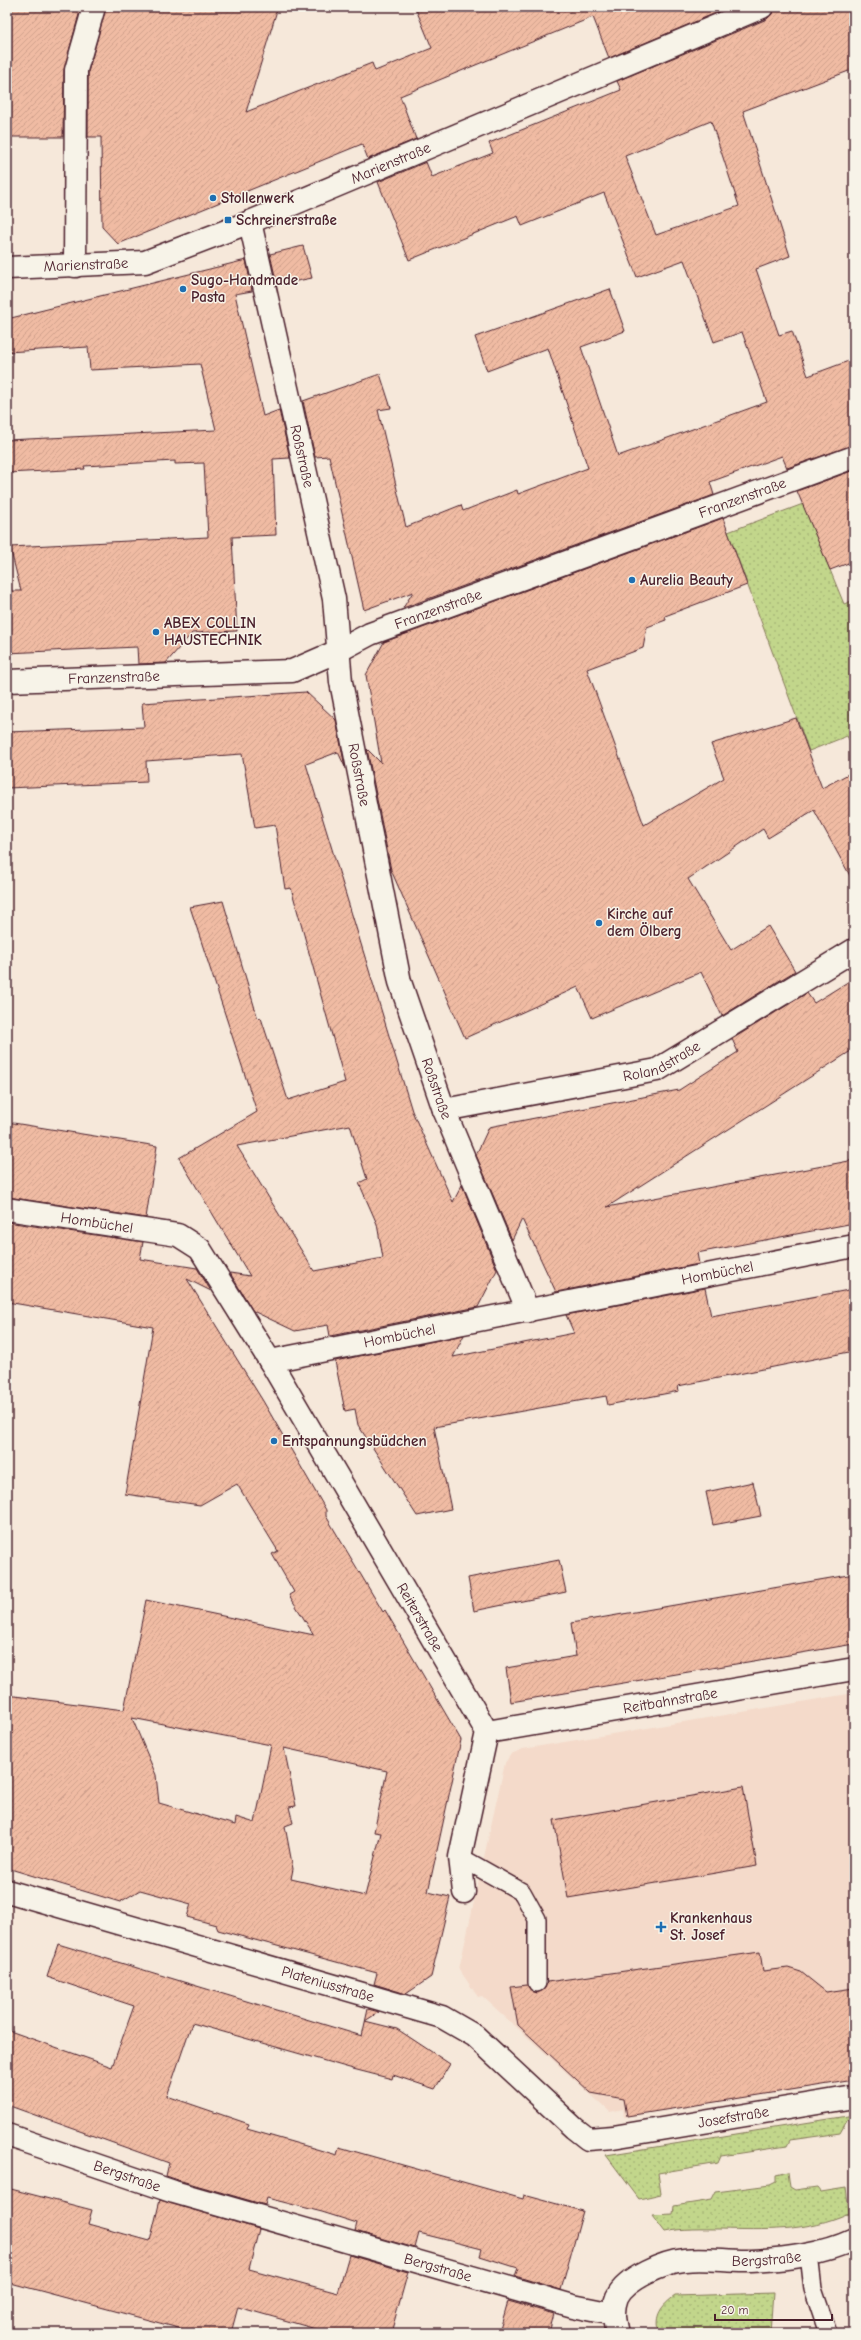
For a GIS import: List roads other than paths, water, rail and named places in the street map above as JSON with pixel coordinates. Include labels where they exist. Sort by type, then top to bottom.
[{"type":"street","points":[[75,266],[76,70],[94,7]]},
{"type":"street","name":"Marienstraße","points":[[7,268],[145,262],[250,222],[762,7]]},
{"type":"street","name":"Roßstraße","points":[[250,222],[334,599],[341,682],[400,982],[444,1110],[528,1311]]},
{"type":"street","name":"Franzenstraße","points":[[7,681],[292,671],[338,651],[370,634],[854,457]]},
{"type":"street","name":"Rolandstraße","points":[[444,1110],[657,1070],[854,950]]},
{"type":"street","name":"Hombüchel","points":[[7,1209],[178,1236],[189,1242],[200,1249],[270,1361],[854,1246]]},
{"type":"street","name":"Reiterstraße","points":[[270,1361],[487,1732]]},
{"type":"street","name":"Reitbahnstraße","points":[[487,1732],[854,1669]]},
{"type":"street","points":[[464,1892],[460,1857],[487,1732]]},
{"type":"street","name":"Plateniusstraße","points":[[7,1891],[442,2017],[475,2036],[578,2132],[588,2139],[613,2137]]},
{"type":"street","name":"Josefstraße","points":[[613,2137],[854,2097]]},
{"type":"street","name":"Bergstraße","points":[[7,2135],[174,2192],[572,2306],[615,2324],[618,2296],[637,2277],[661,2265],[685,2260],[750,2261],[809,2255],[834,2250],[854,2240]]},
{"type":"lane","points":[[460,1857],[522,1892],[537,1919],[537,1983]]},
{"type":"lane","points":[[809,2255],[813,2289],[828,2333]]},
{"type":"place","name":"Stollenwerk","points":[[213,198]]},
{"type":"place","name":"Schreinerstraße","points":[[228,220]]},
{"type":"place","name":"Sugo-Handmade Pasta","points":[[183,289]]},
{"type":"place","name":"Aurelia Beauty","points":[[632,580]]},
{"type":"place","name":"ABEX COLLIN HAUSTECHNIK","points":[[156,632]]},
{"type":"place","name":"Kirche auf dem Ölberg","points":[[599,923]]},
{"type":"place","name":"Entspannungsbüdchen","points":[[274,1441]]},
{"type":"place","name":"Krankenhaus St. Josef","points":[[661,1927]]}]
